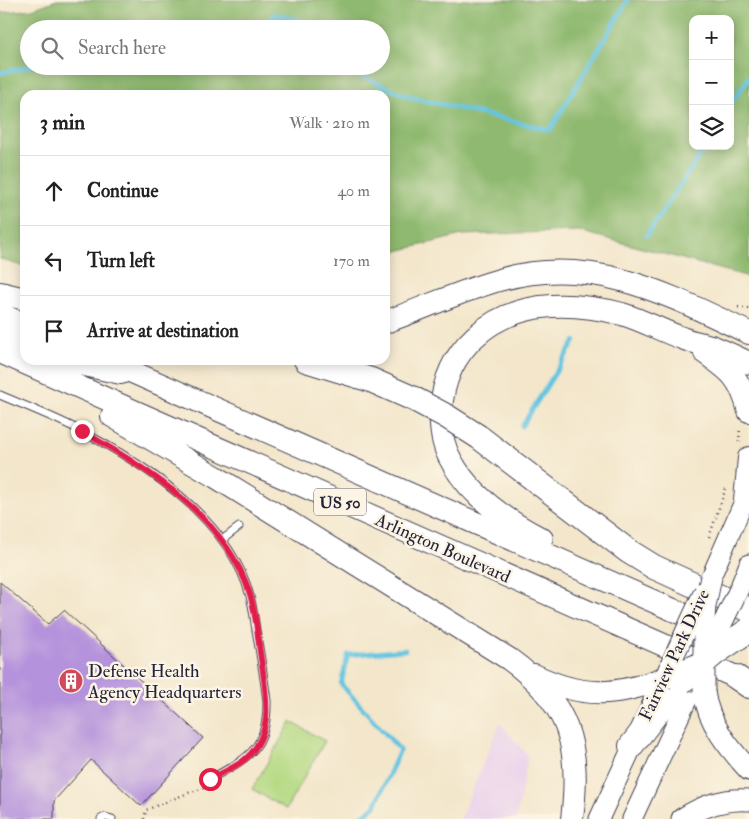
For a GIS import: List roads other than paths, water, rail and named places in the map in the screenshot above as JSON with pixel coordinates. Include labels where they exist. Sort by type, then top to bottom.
[{"type":"highway","points":[[390,320],[471,288],[505,278],[559,271],[584,272],[624,280],[665,294],[749,333]]},
{"type":"highway","points":[[0,293],[20,298]]},
{"type":"highway","points":[[683,302],[749,319]]},
{"type":"highway","points":[[672,610],[627,578],[541,538],[499,513],[481,498],[462,478],[451,460],[440,427],[442,399],[446,380],[454,362],[464,347],[479,333],[506,317],[550,306],[595,309],[623,314],[683,339],[710,346],[749,363]]},
{"type":"highway","points":[[0,314],[20,323]]},
{"type":"highway","points":[[0,333],[20,350]]},
{"type":"highway","points":[[683,339],[721,364],[734,376],[744,391],[749,410]]},
{"type":"highway","name":"Arlington Boulevard","points":[[0,352],[20,353]]},
{"type":"highway","points":[[42,365],[216,477],[525,670],[559,686],[596,694],[643,686],[685,685]]},
{"type":"highway","name":"Arlington Boulevard","points":[[49,365],[744,682]]},
{"type":"highway","points":[[86,365],[144,377]]},
{"type":"highway","name":"Arlington Boulevard","points":[[116,365],[749,644]]},
{"type":"highway","points":[[322,365],[371,380],[446,416],[479,437],[628,551],[654,567],[749,610]]},
{"type":"highway","points":[[744,452],[747,495]]},
{"type":"highway","points":[[631,746],[704,662],[749,630]]},
{"type":"highway","points":[[525,670],[544,689],[556,705],[573,744],[575,792],[572,819]]},
{"type":"main road","name":"Fairview Park Drive","points":[[632,819],[685,685],[711,577],[747,495]]},
{"type":"main road","name":"Fairview Park Drive","points":[[704,662],[749,564]]},
{"type":"main road","points":[[704,662],[705,606],[711,577]]},
{"type":"main road","points":[[685,685],[708,709],[719,732],[749,770]]},
{"type":"main road","points":[[598,819],[631,746]]},
{"type":"main road","points":[[682,819],[712,804],[749,800]]},
{"type":"lane","points":[[0,395],[82,431],[143,467],[188,504],[222,540],[238,566],[250,596],[268,709],[266,726],[257,746],[242,762],[210,779]]},
{"type":"lane","points":[[222,540],[239,527]]},
{"type":"lane","points":[[101,819],[112,819]]},
{"type":"waterway","points":[[359,75],[407,96],[550,130],[628,0]]},
{"type":"waterway","points":[[269,20],[275,14],[298,20]]},
{"type":"waterway","points":[[0,73],[20,68]]},
{"type":"waterway","points":[[734,99],[749,77]]},
{"type":"waterway","points":[[647,235],[703,150]]},
{"type":"waterway","points":[[522,426],[575,341]]},
{"type":"waterway","points":[[359,819],[375,806],[400,750],[341,684],[348,655],[405,650]]},
{"type":"place","name":"Defense Health Agency Headquarters","points":[[71,681]]}]
